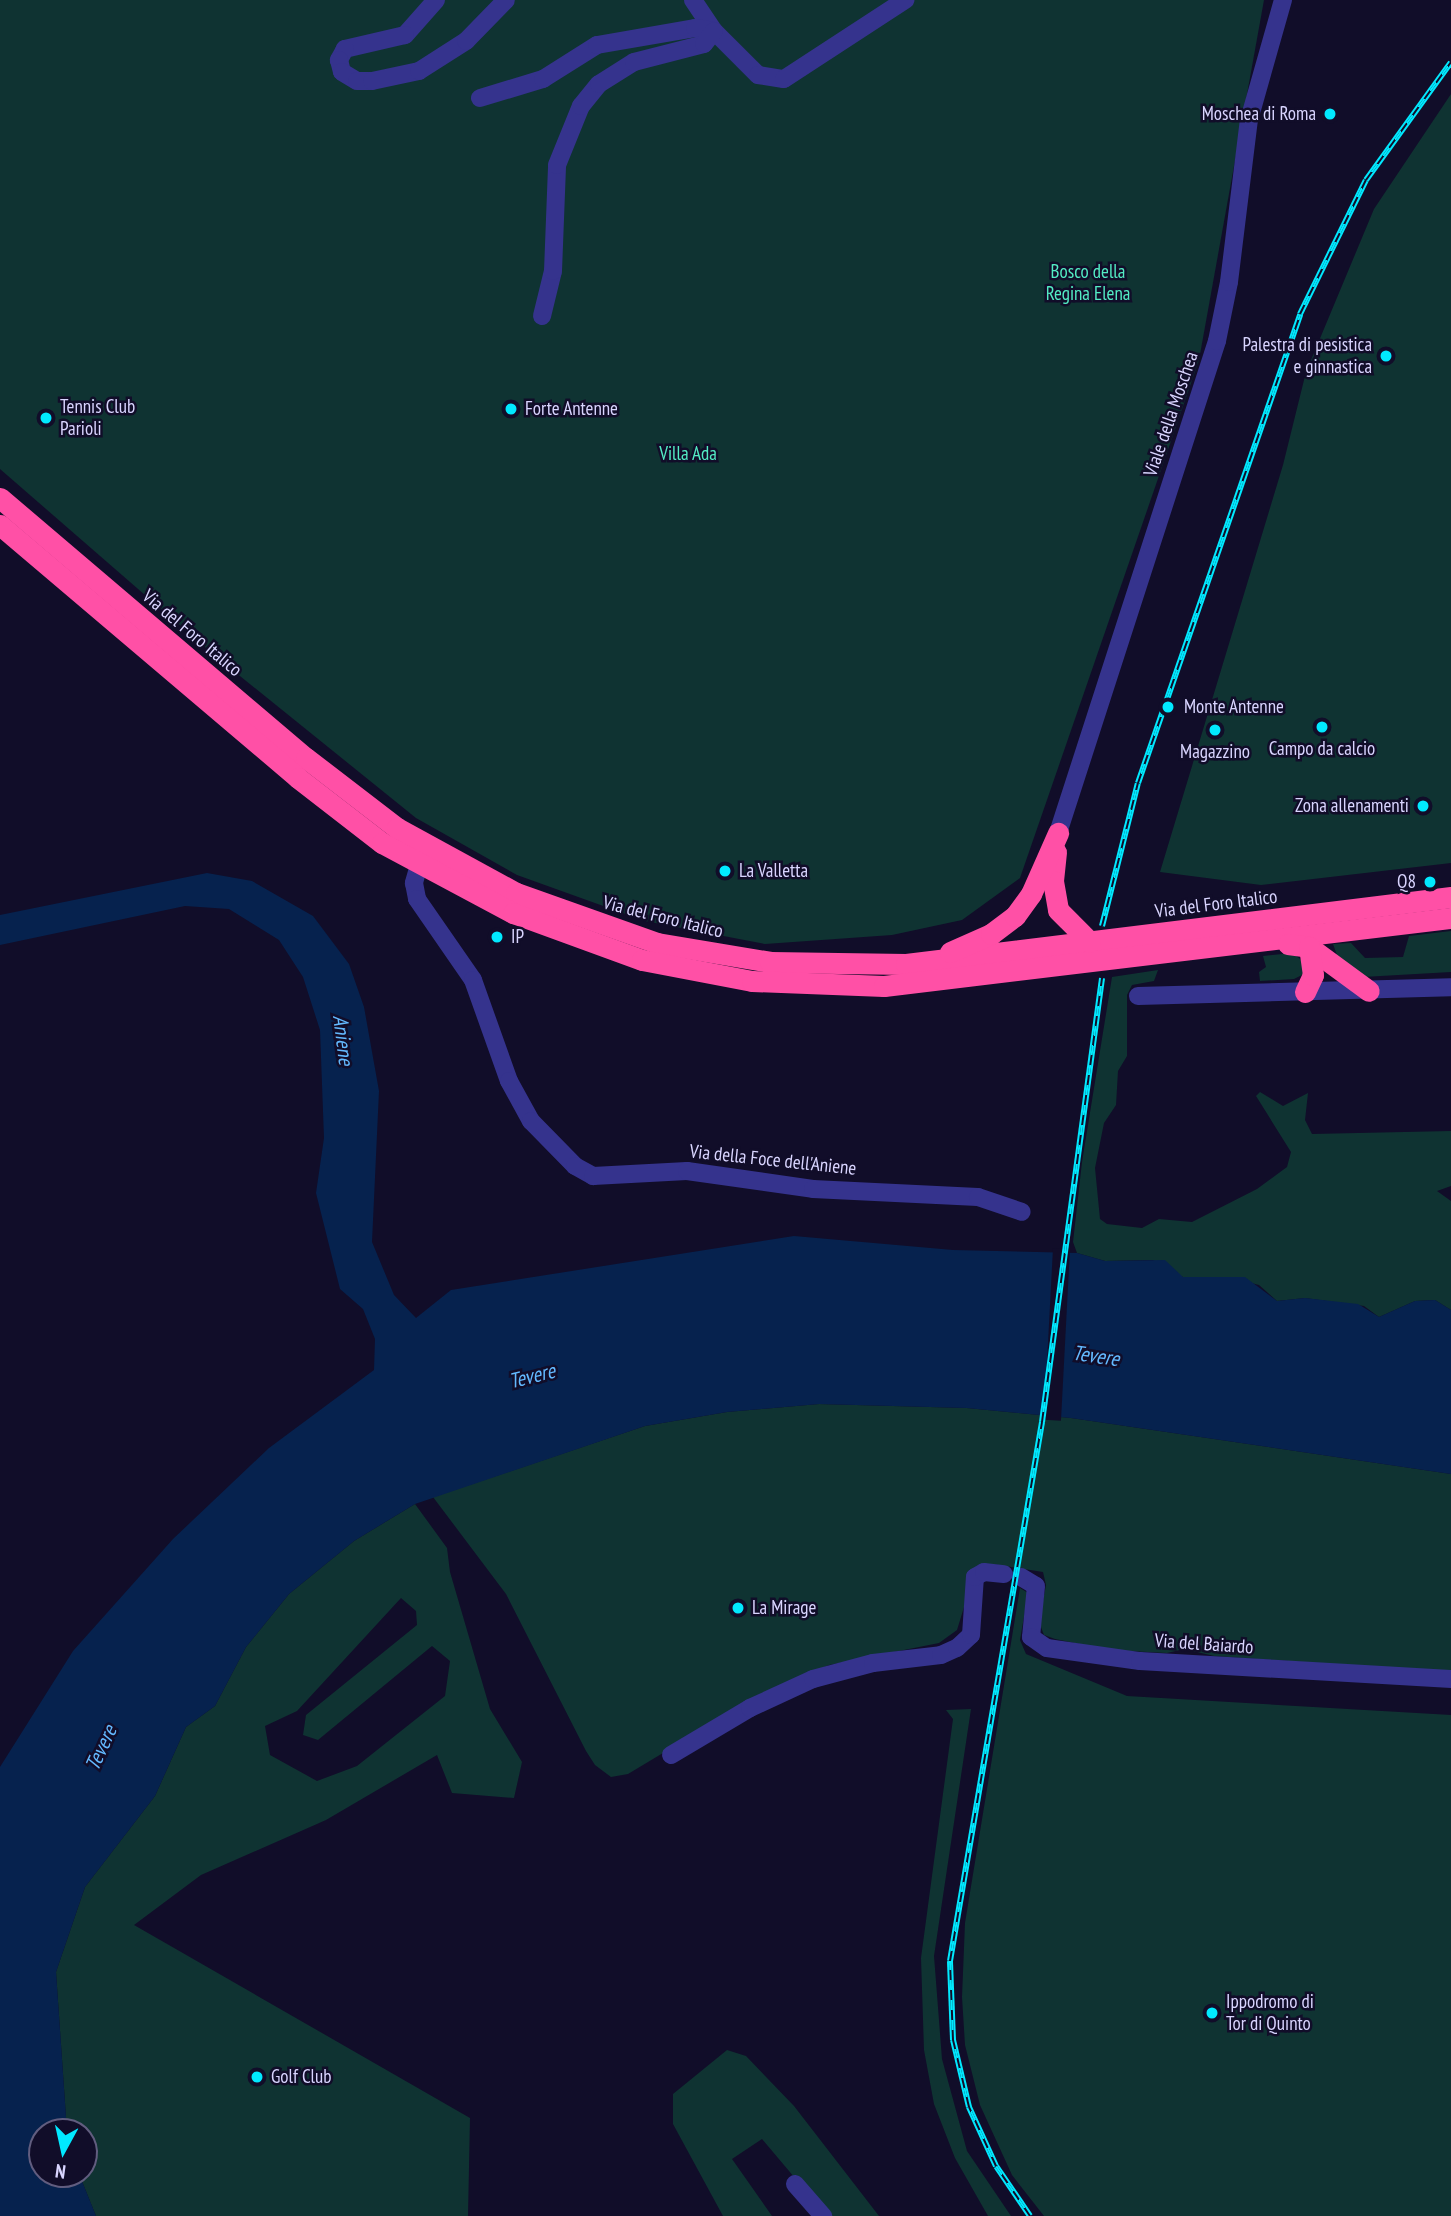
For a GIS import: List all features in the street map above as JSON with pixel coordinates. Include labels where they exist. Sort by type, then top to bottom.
[{"type":"highway","name":"Via del Foro Italico","points":[[0,498],[354,796],[487,879],[615,931],[710,954],[824,966],[923,963],[1451,897]]},
{"type":"highway","points":[[0,526],[335,808],[419,865],[478,897],[590,944],[653,963],[752,981],[840,987],[917,984],[1451,918]]},
{"type":"highway","points":[[1058,833],[1053,881],[1056,904],[1066,921],[1090,942]]},
{"type":"highway","points":[[923,963],[976,942],[1011,920],[1031,894],[1058,833]]},
{"type":"highway","points":[[1240,943],[1309,947],[1369,991]]},
{"type":"highway","points":[[1305,992],[1313,975],[1309,947]]},
{"type":"street","points":[[436,0],[405,36],[348,47],[339,60],[342,72],[357,80],[372,81],[419,71],[466,41],[506,0]]},
{"type":"street","points":[[693,0],[714,32],[758,75],[783,79],[905,0]]},
{"type":"street","name":"Viale della Moschea","points":[[1058,833],[1217,341],[1249,120],[1282,2]]},
{"type":"street","points":[[480,98],[543,79],[597,45],[695,28],[714,32]]},
{"type":"street","points":[[542,316],[553,271],[556,165],[581,106],[599,84],[634,62],[704,44],[714,32]]},
{"type":"street","name":"Via della Foce dell'Aniene","points":[[419,865],[414,883],[417,899],[473,980],[509,1081],[531,1121],[575,1166],[593,1176],[687,1171],[801,1188],[978,1197],[1022,1212]]},
{"type":"street","points":[[1138,996],[1451,987]]},
{"type":"street","name":"Via del Baiardo","points":[[671,1755],[750,1708],[813,1679],[873,1663],[941,1655],[957,1648],[971,1635],[975,1577],[984,1572],[1012,1575],[1036,1586],[1031,1637],[1047,1648],[1140,1661],[1451,1679]]},
{"type":"street","points":[[795,2183],[823,2216]]},
{"type":"green space","name":"Villa Ada","points":[[0,0],[1264,0],[1199,360],[1020,878],[962,920],[892,935],[765,944],[645,921],[517,875],[416,818],[214,655],[0,469]]},
{"type":"green space","points":[[1451,94],[1451,863],[1261,885],[1160,872],[1283,465],[1306,372],[1374,209]]},
{"type":"green space","points":[[1451,931],[1451,972],[1363,977],[1338,958],[1333,944],[1351,943],[1365,958],[1403,957],[1409,936]]},
{"type":"green space","points":[[1292,953],[1303,961],[1304,974],[1294,979],[1260,981],[1259,972],[1266,967],[1263,956]]},
{"type":"green space","points":[[1158,970],[1154,981],[1132,985],[1127,995],[1127,1056],[1118,1071],[1116,1105],[1104,1123],[1095,1168],[1100,1219],[1107,1224],[1142,1228],[1159,1219],[1192,1222],[1257,1189],[1287,1167],[1291,1152],[1256,1096],[1260,1092],[1283,1106],[1308,1093],[1305,1120],[1312,1134],[1451,1131],[1451,1186],[1437,1191],[1451,1201],[1451,1310],[1435,1300],[1415,1301],[1379,1317],[1364,1306],[1305,1298],[1277,1301],[1259,1285],[1232,1278],[1183,1277],[1153,1260],[1105,1261],[1077,1253],[1073,1242],[1082,1162],[1112,977]]},
{"type":"green space","name":"La Mirage","points":[[819,1404],[967,1408],[1071,1418],[1451,1474],[1451,1672],[1214,1656],[1184,1649],[1167,1653],[1109,1650],[1055,1639],[1044,1635],[1039,1622],[1046,1585],[1043,1572],[992,1564],[972,1581],[957,1630],[939,1643],[829,1665],[763,1693],[628,1774],[611,1777],[595,1765],[586,1751],[506,1594],[433,1497],[645,1426],[727,1412]]},
{"type":"green space","points":[[415,1504],[447,1548],[450,1572],[490,1709],[522,1762],[514,1798],[452,1793],[437,1755],[326,1820],[201,1875],[134,1925],[470,2118],[468,2216],[96,2216],[85,2188],[98,2188],[98,2118],[66,2118],[56,1972],[85,1887],[155,1796],[186,1727],[215,1706],[246,1647],[289,1594],[354,1541]],"holes":[[[401,1598],[416,1611],[417,1625],[306,1715],[303,1735],[318,1740],[432,1646],[450,1661],[445,1696],[357,1766],[317,1781],[270,1755],[265,1726],[297,1711]]]},
{"type":"green space","name":"Ippodromo di Tor di Quinto","points":[[1020,1588],[1028,1593],[1020,1640],[1026,1654],[1127,1696],[1451,1715],[1451,2216],[1044,2216],[1012,2175],[980,2105],[965,2045],[962,1997],[965,1923]]},
{"type":"green space","points":[[971,1709],[934,1956],[942,2059],[967,2151],[1011,2216],[988,2216],[955,2158],[934,2104],[924,2050],[921,1958],[953,1719],[946,1710]]},
{"type":"green space","points":[[727,2050],[746,2056],[794,2106],[879,2216],[827,2216],[762,2139],[732,2159],[772,2216],[723,2216],[673,2124],[673,2094]]},
{"type":"water","points":[[207,873],[252,881],[313,916],[349,964],[364,1007],[379,1091],[372,1242],[394,1295],[416,1318],[451,1290],[794,1236],[953,1250],[1077,1253],[1105,1261],[1165,1260],[1183,1277],[1245,1277],[1277,1301],[1305,1298],[1358,1304],[1379,1317],[1415,1301],[1435,1300],[1451,1310],[1451,1474],[1071,1418],[967,1408],[819,1404],[727,1412],[645,1426],[415,1504],[354,1541],[289,1594],[246,1647],[215,1706],[186,1727],[155,1796],[85,1887],[56,1972],[66,2118],[28,2118],[28,2188],[85,2188],[96,2216],[0,2216],[0,1767],[73,1651],[173,1539],[269,1448],[374,1370],[375,1339],[363,1309],[340,1289],[316,1193],[324,1138],[320,1030],[303,977],[279,940],[229,909],[185,906],[0,945],[0,915]]},
{"type":"pier","points":[[1053,1248],[1070,1249],[1061,1421],[1044,1420]]},
{"type":"railway","points":[[1102,926],[1138,783],[1300,314],[1366,180],[1451,62]]},
{"type":"railway","points":[[1030,2216],[996,2166],[969,2107],[953,2040],[950,1961],[1042,1422],[1102,978]]},
{"type":"place","name":"Moschea di Roma","points":[[1330,114]]},
{"type":"place","name":"Palestra di pesistica e ginnastica","points":[[1386,356]]},
{"type":"place","name":"Forte Antenne","points":[[511,409]]},
{"type":"place","name":"Tennis Club Parioli","points":[[46,418]]},
{"type":"place","name":"Monte Antenne","points":[[1168,707]]},
{"type":"place","name":"Campo da calcio","points":[[1322,727]]},
{"type":"place","name":"Magazzino","points":[[1215,730]]},
{"type":"place","name":"Zona allenamenti","points":[[1423,806]]},
{"type":"place","name":"La Valletta","points":[[725,871]]},
{"type":"place","name":"Q8","points":[[1430,882]]},
{"type":"place","name":"IP","points":[[497,937]]},
{"type":"place","name":"La Mirage","points":[[738,1608]]},
{"type":"place","name":"Ippodromo di Tor di Quinto","points":[[1212,2013]]},
{"type":"place","name":"Golf Club","points":[[257,2077]]},
{"type":"park label","name":"Bosco della Regina Elena","points":[[1088,283]]},
{"type":"water label","name":"Aniene","points":[[343,1040]]},
{"type":"water label","name":"Tevere","points":[[1096,1356]]},
{"type":"water label","name":"Tevere","points":[[532,1376]]},
{"type":"water label","name":"Tevere","points":[[101,1748]]}]
